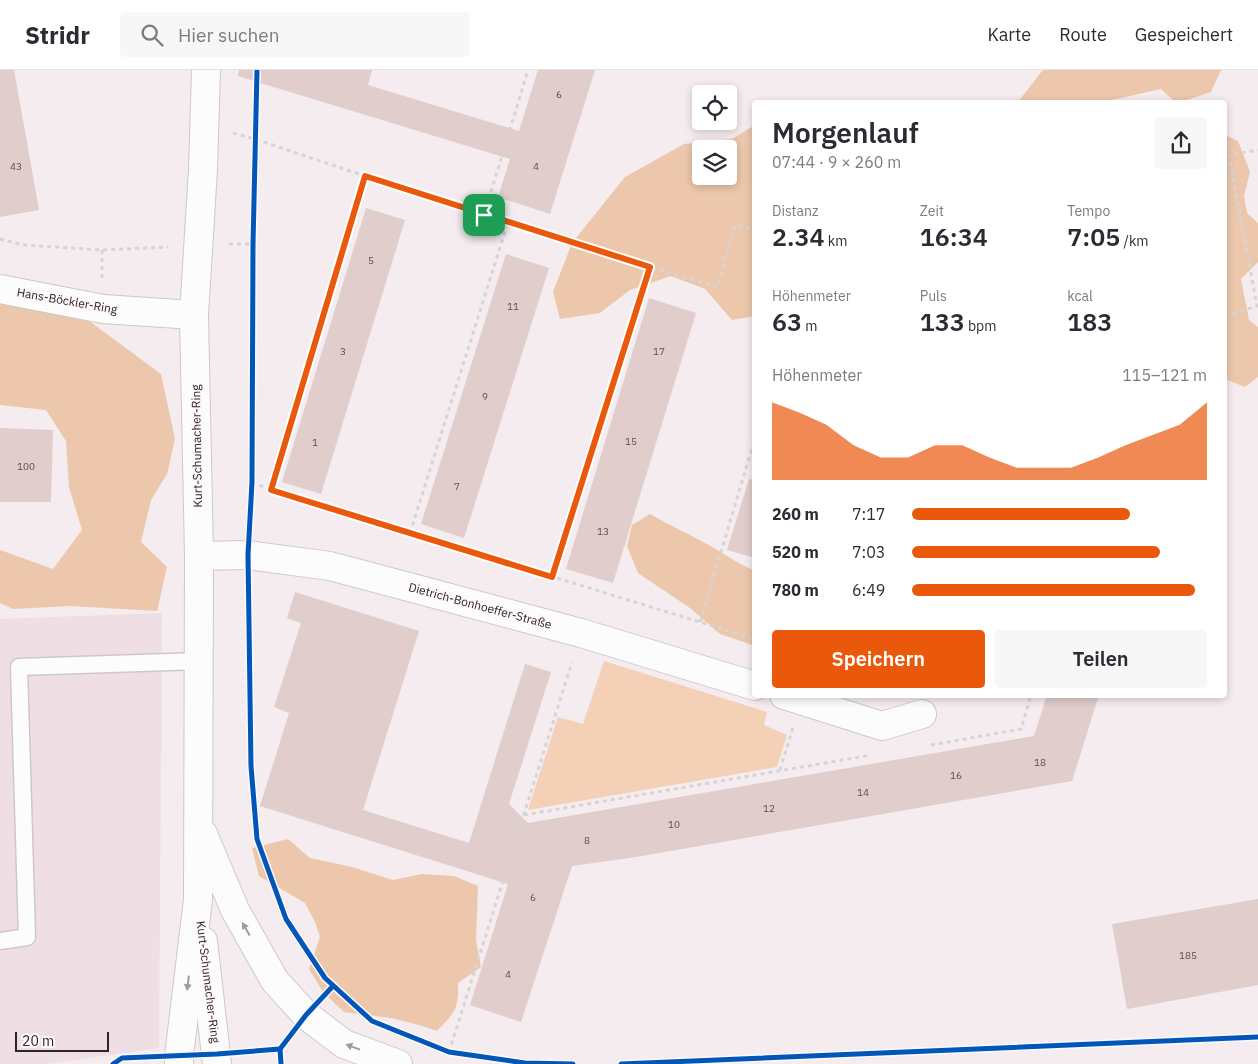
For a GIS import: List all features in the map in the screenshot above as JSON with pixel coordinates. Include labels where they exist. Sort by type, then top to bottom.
[{"type":"street","name":"Kurt-Schumacher-Ring","points":[[179,1064],[198,900],[200,661],[194,315],[203,169],[206,70]]},
{"type":"street","name":"Hans-Böckler-Ring","points":[[0,289],[103,309],[194,315]]},
{"type":"street","name":"Dietrich-Bonhoeffer-Straße","points":[[199,556],[248,555],[330,566],[581,633],[752,685]]},
{"type":"street","points":[[793,698],[882,726],[922,714]]},
{"type":"street","name":"Kurt-Schumacher-Ring","points":[[199,823],[235,910],[275,981],[306,1015],[344,1044],[398,1064]]},
{"type":"street","name":"Kurt-Schumacher-Ring","points":[[198,900],[217,1064]]},
{"type":"lane","points":[[0,941],[28,937],[19,667],[200,661]]},
{"type":"path","points":[[484,215],[528,70]]},
{"type":"path","points":[[204,126],[255,139],[484,215],[717,287],[735,225],[752,229]]},
{"type":"path","points":[[1258,150],[1229,156],[1258,313]]},
{"type":"path","points":[[271,490],[365,176]]},
{"type":"path","points":[[410,533],[508,222]]},
{"type":"path","points":[[0,239],[23,245],[102,250],[253,244]]},
{"type":"path","points":[[552,577],[650,267]]},
{"type":"path","points":[[1227,315],[1257,306]]},
{"type":"path","points":[[700,622],[752,448]]},
{"type":"path","points":[[252,482],[271,490],[752,638]]},
{"type":"path","points":[[449,1052],[581,633]]},
{"type":"path","points":[[780,770],[793,698]]},
{"type":"path","points":[[924,746],[1021,729],[1030,698]]},
{"type":"path","points":[[524,815],[876,754]]},
{"type":"shaded area","points":[[1221,70],[1211,92],[1187,100],[1173,100],[1161,89],[1112,100],[1020,100],[1042,71]]},
{"type":"shaded area","points":[[752,127],[752,317],[732,320],[705,289],[671,276],[630,290],[600,313],[560,319],[553,292],[572,243],[625,177],[684,144],[692,143],[692,185],[737,185],[737,140],[722,140],[732,139]]},
{"type":"shaded area","points":[[1227,136],[1238,141],[1250,172],[1244,196],[1247,213],[1258,223],[1258,262],[1241,279],[1249,320],[1258,327],[1258,377],[1245,387],[1227,380]]},
{"type":"shaded area","points":[[0,297],[81,315],[161,374],[175,439],[167,474],[151,500],[141,542],[167,567],[157,611],[70,606],[13,609],[0,603],[0,550],[53,569],[82,530],[69,487],[66,441],[46,410],[0,405]]},
{"type":"shaded area","points":[[650,514],[752,570],[752,645],[720,634],[690,608],[638,573],[627,546],[632,525]]},
{"type":"shaded area","points":[[162,613],[159,1048],[46,1064],[0,1064],[0,619]]},
{"type":"shaded area","points":[[604,661],[767,712],[764,725],[787,735],[777,767],[528,810],[558,717],[583,724]]},
{"type":"shaded area","points":[[288,839],[310,858],[352,867],[393,880],[422,874],[454,876],[478,886],[476,940],[481,967],[458,983],[458,999],[454,1010],[448,1020],[437,1031],[391,1018],[344,1012],[323,992],[309,969],[320,937],[315,922],[305,903],[259,876],[252,848]]},
{"type":"building","points":[[0,70],[14,70],[39,210],[0,217]]},
{"type":"building","points":[[239,70],[372,70],[368,85],[519,131],[538,70],[595,70],[550,214],[498,197],[510,159],[238,76]]},
{"type":"building","points":[[366,208],[405,220],[321,494],[282,482]]},
{"type":"building","points":[[506,254],[549,268],[464,538],[421,524]]},
{"type":"building","points":[[649,298],[696,313],[613,583],[566,569]]},
{"type":"building","points":[[0,428],[53,430],[51,502],[0,502]]},
{"type":"building","points":[[749,479],[752,480],[752,557],[727,550]]},
{"type":"building","points":[[295,592],[419,631],[363,810],[469,843],[525,664],[551,672],[509,804],[528,823],[1034,736],[1046,698],[1098,698],[1072,781],[630,858],[572,866],[521,1022],[470,1005],[508,884],[260,806],[289,713],[274,707],[301,623],[287,618]]},
{"type":"building","points":[[1258,899],[1258,985],[1127,1009],[1112,924]]},
{"type":"cycle path","points":[[257,70],[253,244],[252,482],[248,555],[251,766],[257,839],[286,919],[325,978],[372,1021],[449,1052],[525,1063],[573,1064]]},
{"type":"cycle path","points":[[281,1064],[280,1049],[306,1015],[333,986]]},
{"type":"cycle path","points":[[621,1064],[1258,1037]]},
{"type":"cycle path","points":[[113,1064],[122,1058],[280,1049]]},
{"type":"route","points":[[365,176],[484,215],[650,267],[552,577],[271,490],[365,176]]}]
